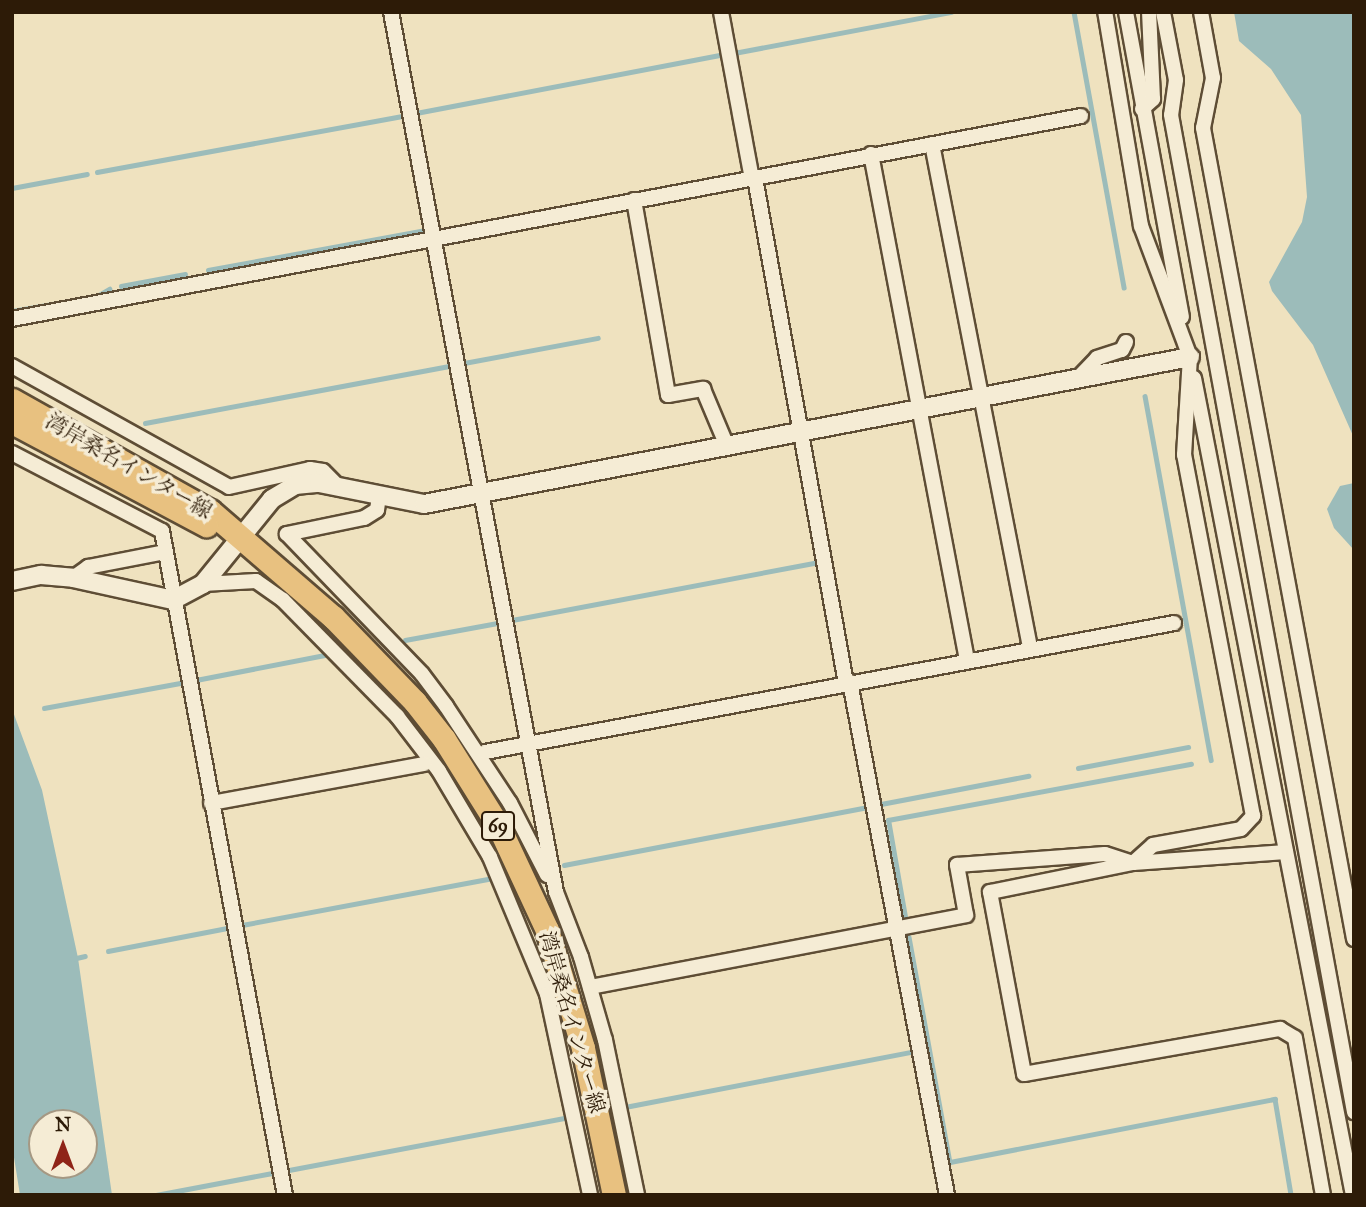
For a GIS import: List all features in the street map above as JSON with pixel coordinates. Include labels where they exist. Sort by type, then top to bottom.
[{"type":"main road","name":"湾岸桑名インター線","points":[[12,400],[174,489],[242,536],[333,617],[415,702],[499,827],[547,930],[567,989],[614,1195]]},
{"type":"main road","name":"湾岸桑名インター線","points":[[12,422],[201,523],[242,536]]},
{"type":"street","points":[[391,12],[555,892]]},
{"type":"street","points":[[722,12],[947,1195]]},
{"type":"street","points":[[1105,12],[1141,226],[1190,357],[1184,455],[1253,816],[1241,829],[1153,845],[1133,863]]},
{"type":"street","points":[[1126,12],[1142,109],[1353,1195]]},
{"type":"street","points":[[1142,109],[1153,99],[1149,12]]},
{"type":"street","points":[[1163,12],[1176,80],[1171,115],[1354,1112]]},
{"type":"street","points":[[1201,12],[1213,78],[1203,128],[1354,939]]},
{"type":"street","points":[[12,319],[1081,116]]},
{"type":"street","points":[[932,144],[979,397],[1030,648]]},
{"type":"street","points":[[871,154],[967,660]]},
{"type":"street","points":[[634,200],[668,394],[703,388],[727,446]]},
{"type":"street","points":[[1077,379],[1097,358],[1122,350],[1126,342]]},
{"type":"street","points":[[12,581],[41,575],[73,578],[173,600],[203,584],[272,499],[295,485],[338,486],[424,504],[1190,357]]},
{"type":"street","points":[[12,366],[229,487],[310,469],[323,471],[338,486]]},
{"type":"street","points":[[12,453],[162,531],[285,1195]]},
{"type":"street","points":[[379,496],[377,510],[364,517],[287,534],[422,674],[510,803],[555,892],[590,988],[637,1195]]},
{"type":"street","points":[[73,578],[88,567],[165,552]]},
{"type":"street","points":[[203,584],[256,581],[283,600],[388,706],[439,771],[490,857],[547,994],[590,1195]]},
{"type":"street","points":[[485,752],[1174,623]]},
{"type":"street","points":[[212,803],[424,764]]},
{"type":"street","points":[[1286,852],[1133,863],[990,892],[1024,1074],[1280,1029],[1295,1038],[1323,1195]]},
{"type":"street","points":[[590,988],[967,915],[957,865],[1105,854],[1133,863]]},
{"type":"water","points":[[1234,12],[1354,12],[1354,438],[1313,345],[1272,291],[1269,282],[1302,222],[1307,197],[1301,115],[1271,69],[1239,41]]},
{"type":"water","points":[[1354,483],[1354,550],[1334,528],[1327,509],[1340,486]]},
{"type":"water","points":[[12,709],[42,790],[78,958],[112,1195],[20,1195],[12,1145]]},
{"type":"waterway","points":[[734,53],[951,12]]},
{"type":"waterway","points":[[1074,12],[1124,287]]},
{"type":"waterway","points":[[416,113],[721,55]]},
{"type":"waterway","points":[[97,172],[402,116]]},
{"type":"waterway","points":[[12,188],[87,174]]},
{"type":"waterway","points":[[208,270],[425,230]]},
{"type":"waterway","points":[[121,286],[185,274]]},
{"type":"waterway","points":[[99,295],[109,289]]},
{"type":"waterway","points":[[12,311],[87,298]]},
{"type":"waterway","points":[[464,363],[598,338]]},
{"type":"waterway","points":[[145,423],[449,366]]},
{"type":"waterway","points":[[1145,396],[1211,760]]},
{"type":"waterway","points":[[512,620],[819,562]]},
{"type":"waterway","points":[[405,640],[498,623]]},
{"type":"waterway","points":[[196,680],[330,654]]},
{"type":"waterway","points":[[44,708],[180,683]]},
{"type":"waterway","points":[[1078,768],[1188,747]]},
{"type":"waterway","points":[[905,917],[888,820],[1191,764]]},
{"type":"waterway","points":[[881,804],[1028,776]]},
{"type":"waterway","points":[[564,865],[864,808]]},
{"type":"waterway","points":[[242,925],[493,878]]},
{"type":"waterway","points":[[108,951],[227,928]]},
{"type":"waterway","points":[[909,937],[950,1162],[1275,1099],[1291,1195]]},
{"type":"waterway","points":[[72,959],[85,956]]},
{"type":"waterway","points":[[625,1107],[911,1052]]},
{"type":"waterway","points":[[289,1170],[569,1117]]},
{"type":"waterway","points":[[156,1195],[272,1173]]}]
